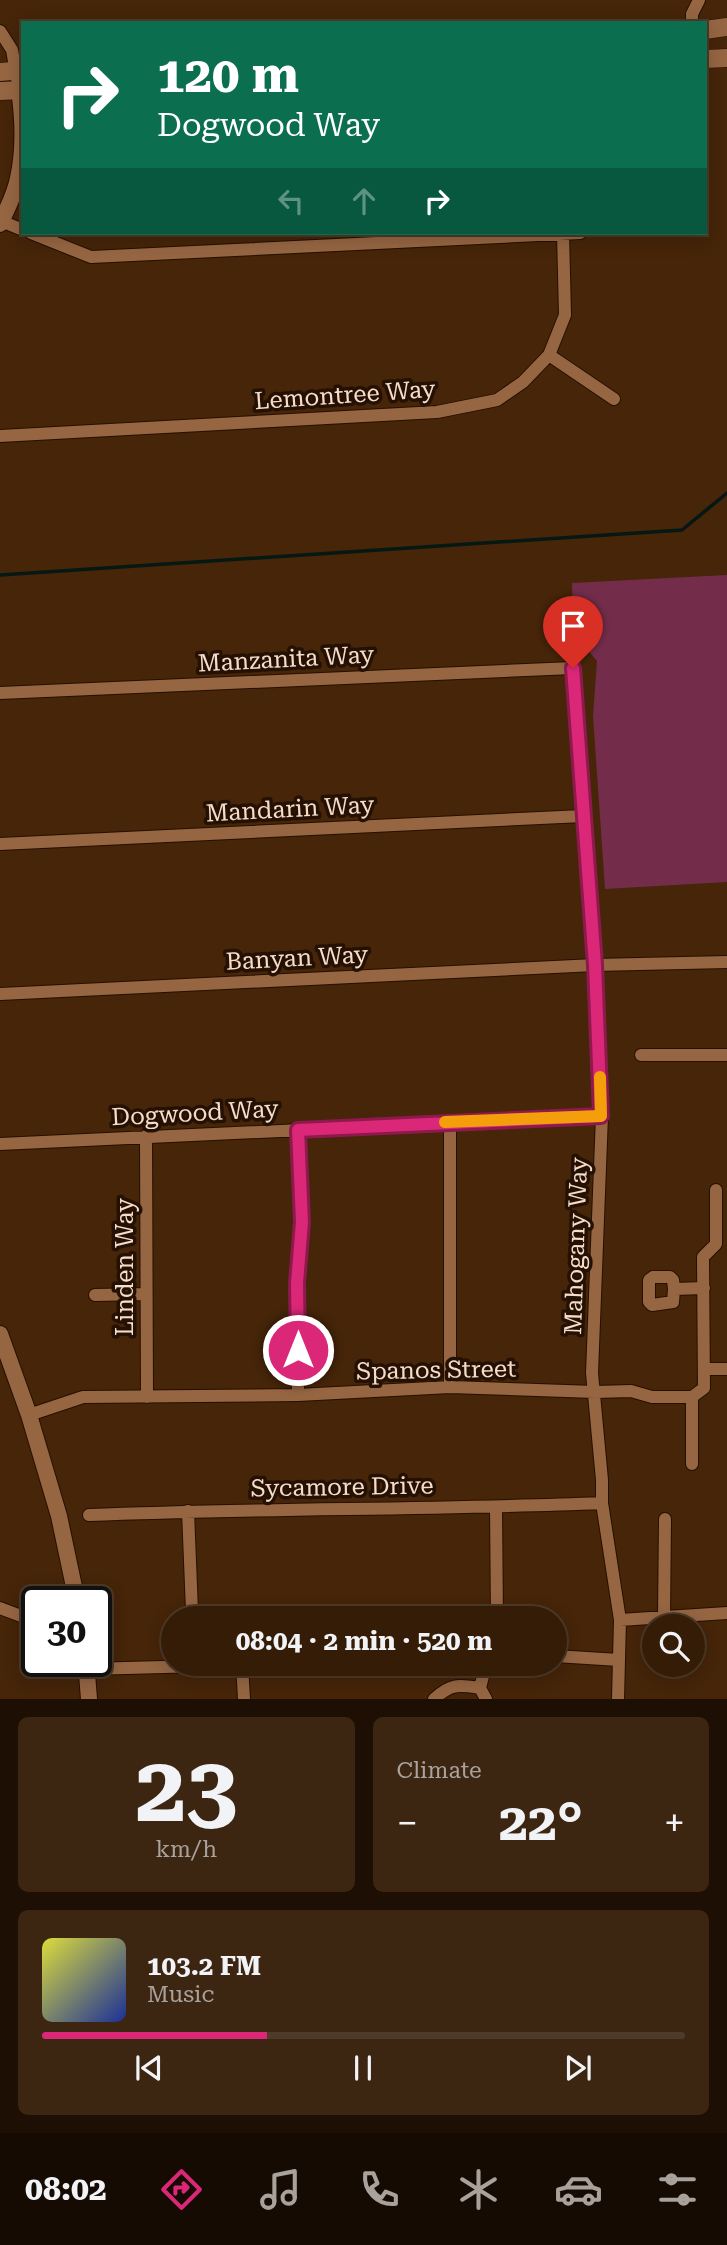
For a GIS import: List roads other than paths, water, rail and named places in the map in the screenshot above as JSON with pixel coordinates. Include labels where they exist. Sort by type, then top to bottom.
[{"type":"main road","points":[[707,30],[727,27]]},
{"type":"main road","points":[[707,59],[727,58]]},
{"type":"main road","points":[[0,91],[21,90]]},
{"type":"street","points":[[692,21],[692,14],[699,0]]},
{"type":"street","points":[[0,31],[12,50],[13,71],[21,90],[19,172],[1,223],[21,229]]},
{"type":"street","points":[[36,235],[91,257],[524,235]]},
{"type":"street","name":"Lemontree Way","points":[[0,436],[437,412],[497,400],[523,382],[549,355],[565,315],[563,235]]},
{"type":"street","points":[[549,355],[614,399]]},
{"type":"street","name":"Manzanita Way","points":[[0,693],[573,668]]},
{"type":"street","name":"Mahogany Way","points":[[573,668],[595,965],[601,1116],[592,1373],[602,1503],[620,1620],[618,1699]]},
{"type":"street","name":"Mandarin Way","points":[[0,844],[583,816]]},
{"type":"street","name":"Banyan Way","points":[[0,994],[595,965],[727,962]]},
{"type":"street","points":[[641,1055],[727,1055]]},
{"type":"street","name":"Dogwood Way","points":[[0,1144],[601,1116]]},
{"type":"street","points":[[450,1122],[450,1387]]},
{"type":"street","points":[[298,1130],[302,1222],[297,1283],[298,1395]]},
{"type":"street","name":"Linden Way","points":[[146,1136],[147,1397]]},
{"type":"street","points":[[692,1464],[692,1397],[704,1388],[703,1256],[722,1244],[716,1190]]},
{"type":"street","points":[[674,1289],[704,1288]]},
{"type":"street","points":[[95,1295],[146,1294]]},
{"type":"street","points":[[0,1334],[3,1356],[29,1415],[59,1516],[74,1586]]},
{"type":"street","points":[[705,1369],[727,1369]]},
{"type":"street","name":"Spanos Street","points":[[29,1415],[83,1397],[298,1395],[450,1387],[631,1391],[652,1397],[692,1397]]},
{"type":"street","name":"Sycamore Drive","points":[[89,1515],[188,1511],[496,1508],[602,1503]]},
{"type":"street","points":[[496,1508],[497,1606]]},
{"type":"street","points":[[188,1511],[192,1606]]},
{"type":"street","points":[[664,1614],[665,1519]]},
{"type":"street","points":[[0,1608],[21,1616]]},
{"type":"street","points":[[705,1614],[727,1613]]},
{"type":"street","points":[[620,1620],[642,1618]]},
{"type":"street","points":[[567,1657],[619,1660]]},
{"type":"street","points":[[112,1665],[161,1665]]},
{"type":"street","points":[[243,1676],[244,1699]]},
{"type":"street","points":[[434,1699],[445,1689],[458,1685],[483,1694],[485,1676]]},
{"type":"street","points":[[87,1677],[89,1699]]},
{"type":"waterway","points":[[0,575],[682,530],[727,493]]}]
